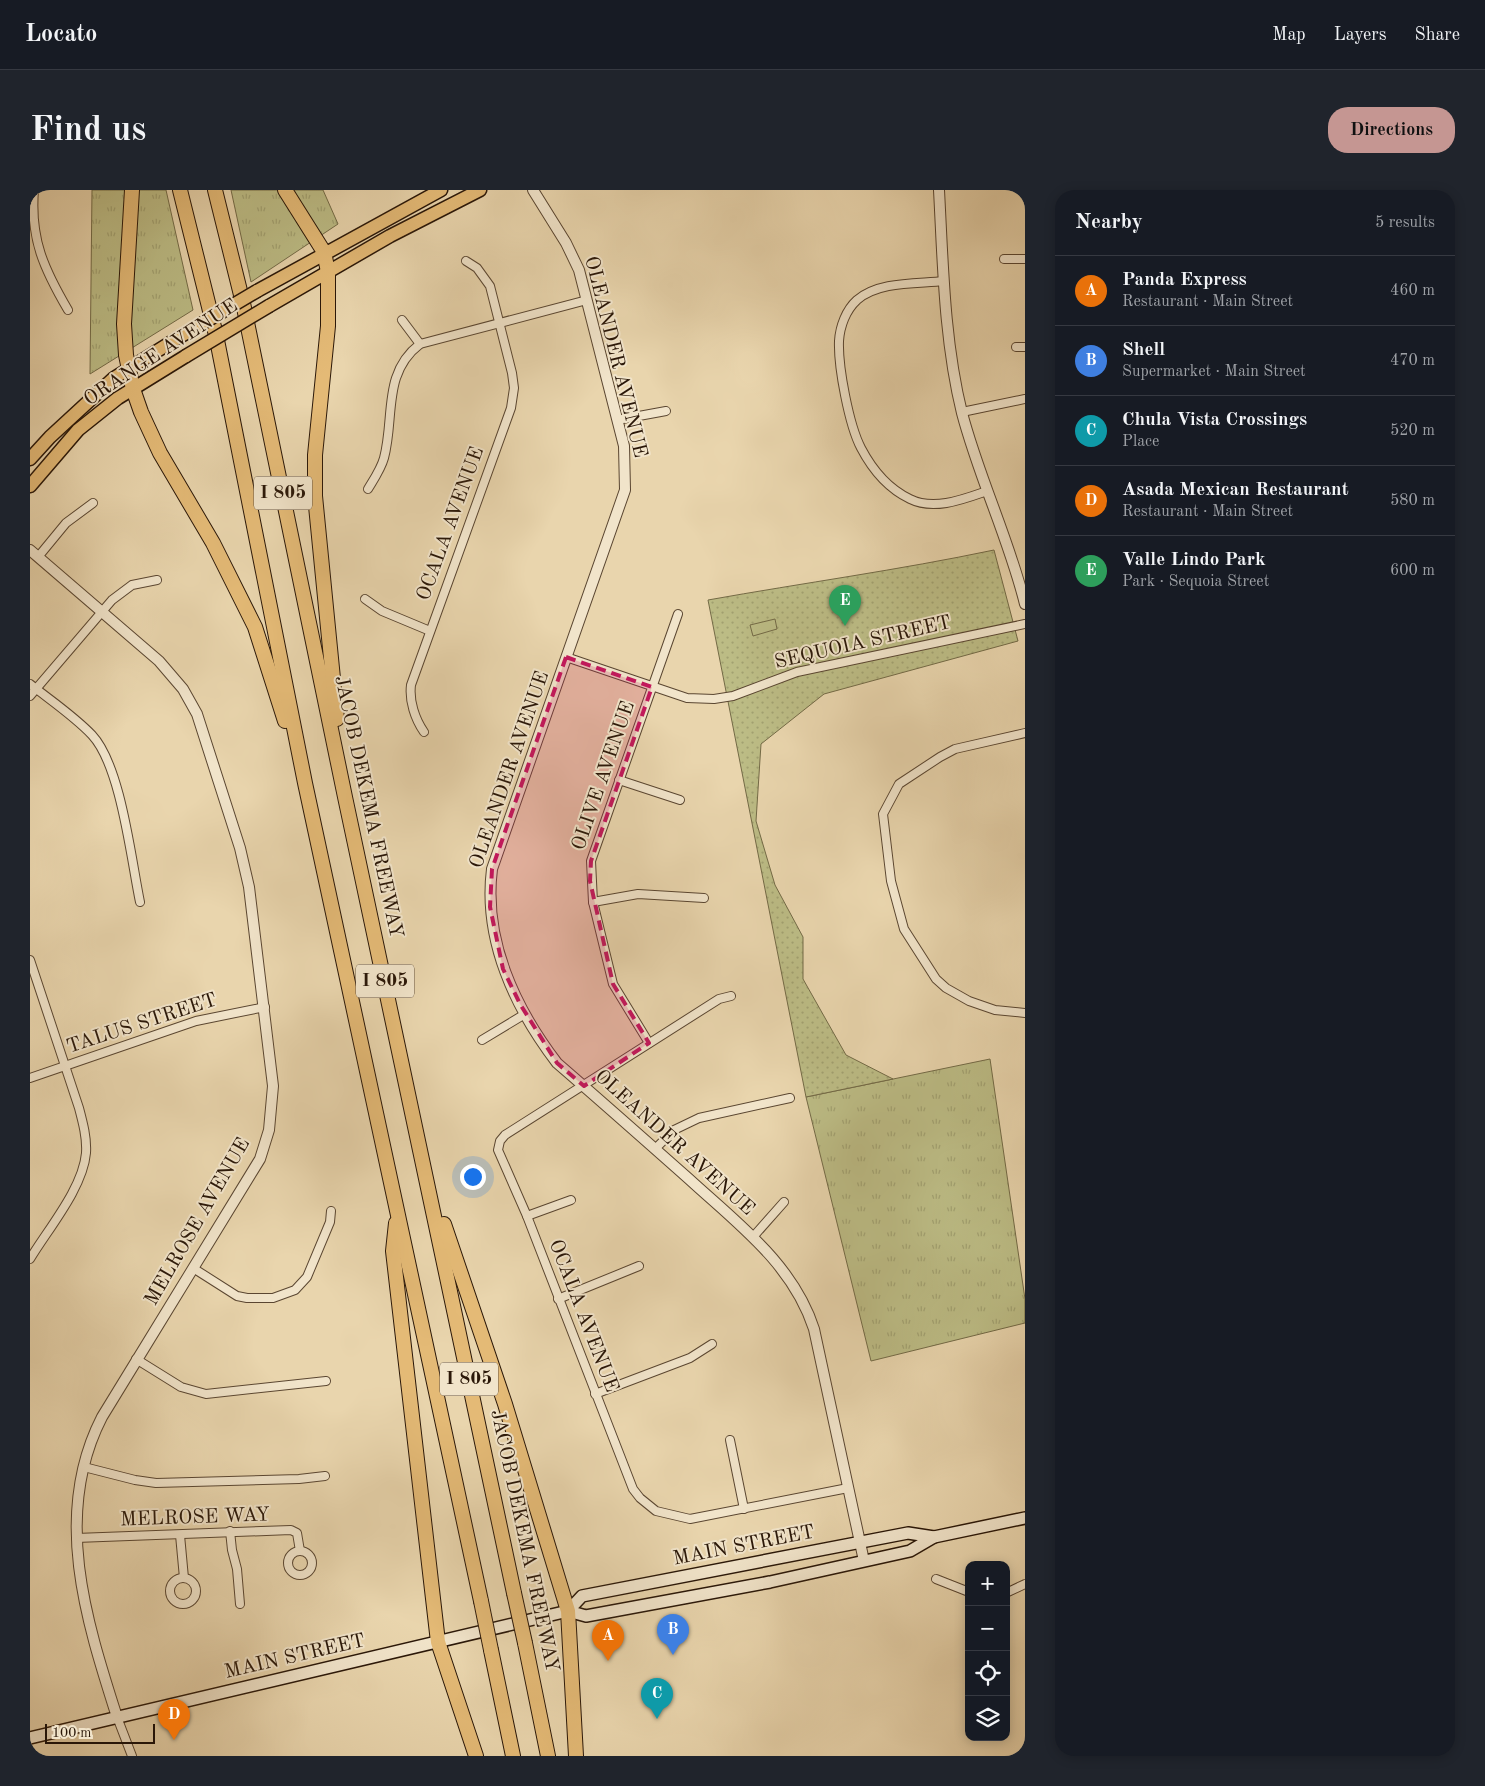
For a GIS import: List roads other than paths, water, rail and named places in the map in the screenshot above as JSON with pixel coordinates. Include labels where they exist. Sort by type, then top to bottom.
[{"type":"highway","points":[[132,190],[124,324],[129,368],[134,389],[141,412],[160,453],[213,543],[255,627],[306,783]]},
{"type":"highway","name":"I 805","points":[[180,190],[216,335],[306,783],[513,1756]]},
{"type":"highway","name":"JACOB DEKEMA FREEWAY","points":[[215,190],[243,303],[345,797],[548,1756]]},
{"type":"highway","points":[[285,190],[324,252],[328,272],[328,326],[314,496],[345,797]]},
{"type":"highway","points":[[424,1164],[506,1404],[568,1611],[576,1756]]},
{"type":"highway","points":[[397,1210],[393,1251],[438,1642],[476,1756]]},
{"type":"main road","name":"ORANGE AVENUE","points":[[30,459],[88,401],[129,368],[324,252],[441,190]]},
{"type":"main road","name":"ORANGE AVENUE","points":[[30,486],[78,430],[134,389],[269,306],[413,223],[480,190]]},
{"type":"main road","name":"MAIN STREET","points":[[30,1738],[568,1611],[586,1616],[770,1582],[910,1551],[934,1537],[1025,1518]]},
{"type":"main road","name":"MAIN STREET","points":[[568,1611],[582,1596],[767,1562],[908,1533],[934,1537]]},
{"type":"main road","points":[[767,1562],[770,1582]]},
{"type":"street","points":[[34,190],[32,205],[33,229],[38,251],[44,270],[68,310]]},
{"type":"street","name":"OLEANDER AVENUE","points":[[532,190],[573,256],[587,300],[624,446],[625,490],[503,833],[492,869],[489,890],[490,907],[503,969],[525,1014],[557,1063],[753,1237],[783,1269],[809,1313],[864,1561]]},
{"type":"street","points":[[939,190],[944,281],[952,362],[962,412],[1025,604]]},
{"type":"street","points":[[1004,259],[1025,259]]},
{"type":"street","name":"OCALA AVENUE","points":[[424,732],[416,721],[410,692],[510,408],[514,388],[490,286],[477,268],[466,261]]},
{"type":"street","points":[[944,281],[890,286],[874,290],[854,304],[844,318],[839,342],[845,395],[854,431],[861,448],[876,472],[891,486],[911,500],[927,504],[949,503],[987,492]]},
{"type":"street","points":[[368,489],[384,459],[396,372],[408,354],[420,344],[587,300]]},
{"type":"street","points":[[402,320],[420,344]]},
{"type":"street","points":[[1016,347],[1025,346]]},
{"type":"street","points":[[962,412],[1025,399]]},
{"type":"street","points":[[617,420],[666,411]]},
{"type":"street","points":[[38,557],[66,522],[93,504]]},
{"type":"street","name":"MELROSE AVENUE","points":[[30,550],[172,674],[197,714],[244,862],[265,1007],[274,1086],[268,1137],[260,1159],[136,1358],[99,1425],[84,1467],[76,1503],[76,1538],[86,1608],[117,1717],[132,1756]]},
{"type":"street","points":[[30,696],[33,686],[112,600],[132,585],[157,580]]},
{"type":"street","points":[[365,599],[382,612],[430,631]]},
{"type":"street","name":"OLIVE AVENUE","points":[[649,1043],[613,984],[594,902],[591,860],[678,614]]},
{"type":"street","name":"SEQUOIA STREET","points":[[566,657],[687,698],[707,700],[724,698],[797,672],[1025,624]]},
{"type":"street","points":[[33,686],[92,735],[109,760],[119,796],[140,902]]},
{"type":"street","points":[[1025,733],[955,749],[940,757],[899,784],[883,814],[890,881],[904,929],[936,979],[946,988],[969,1001],[995,1010],[1025,1013]]},
{"type":"street","points":[[619,780],[680,800]]},
{"type":"street","points":[[594,902],[638,894],[704,898]]},
{"type":"street","points":[[30,960],[85,1129],[86,1154],[80,1180],[30,1259]]},
{"type":"street","points":[[584,1086],[719,999],[731,996]]},
{"type":"street","name":"TALUS STREET","points":[[30,1078],[196,1020],[265,1007]]},
{"type":"street","points":[[482,1040],[525,1014]]},
{"type":"street","name":"OCALA AVENUE","points":[[584,1086],[505,1135],[500,1141],[498,1150],[527,1216],[633,1489],[649,1507],[656,1511],[690,1519],[744,1509]]},
{"type":"street","points":[[655,1148],[674,1130],[699,1118],[790,1098]]},
{"type":"street","points":[[527,1216],[571,1200]]},
{"type":"street","points":[[753,1237],[784,1202]]},
{"type":"street","points":[[193,1268],[237,1296],[254,1300],[273,1298],[295,1290],[307,1277],[330,1222],[331,1211]]},
{"type":"street","points":[[558,1299],[639,1266]]},
{"type":"street","points":[[595,1394],[690,1358],[712,1344]]},
{"type":"street","points":[[136,1358],[181,1387],[206,1394],[326,1381]]},
{"type":"street","points":[[730,1440],[744,1509],[848,1488]]},
{"type":"street","points":[[84,1467],[135,1480],[156,1483],[299,1479],[325,1476]]},
{"type":"street","name":"MELROSE WAY","points":[[76,1538],[290,1530],[297,1533],[300,1551]]},
{"type":"street","points":[[230,1531],[232,1550],[238,1569],[240,1604]]},
{"type":"street","points":[[180,1535],[184,1578]]},
{"type":"street","points":[[936,1579],[965,1590]]},
{"type":"street","points":[[1010,1591],[1025,1584]]},
{"type":"place","name":"Valle Lindo Park","points":[[845,626]]},
{"type":"place","name":"Shell","points":[[673,1655]]},
{"type":"place","name":"Panda Express","points":[[608,1661]]},
{"type":"place","name":"Chula Vista Crossings","points":[[657,1719]]},
{"type":"place","name":"Asada Mexican Restaurant","points":[[174,1740]]}]
